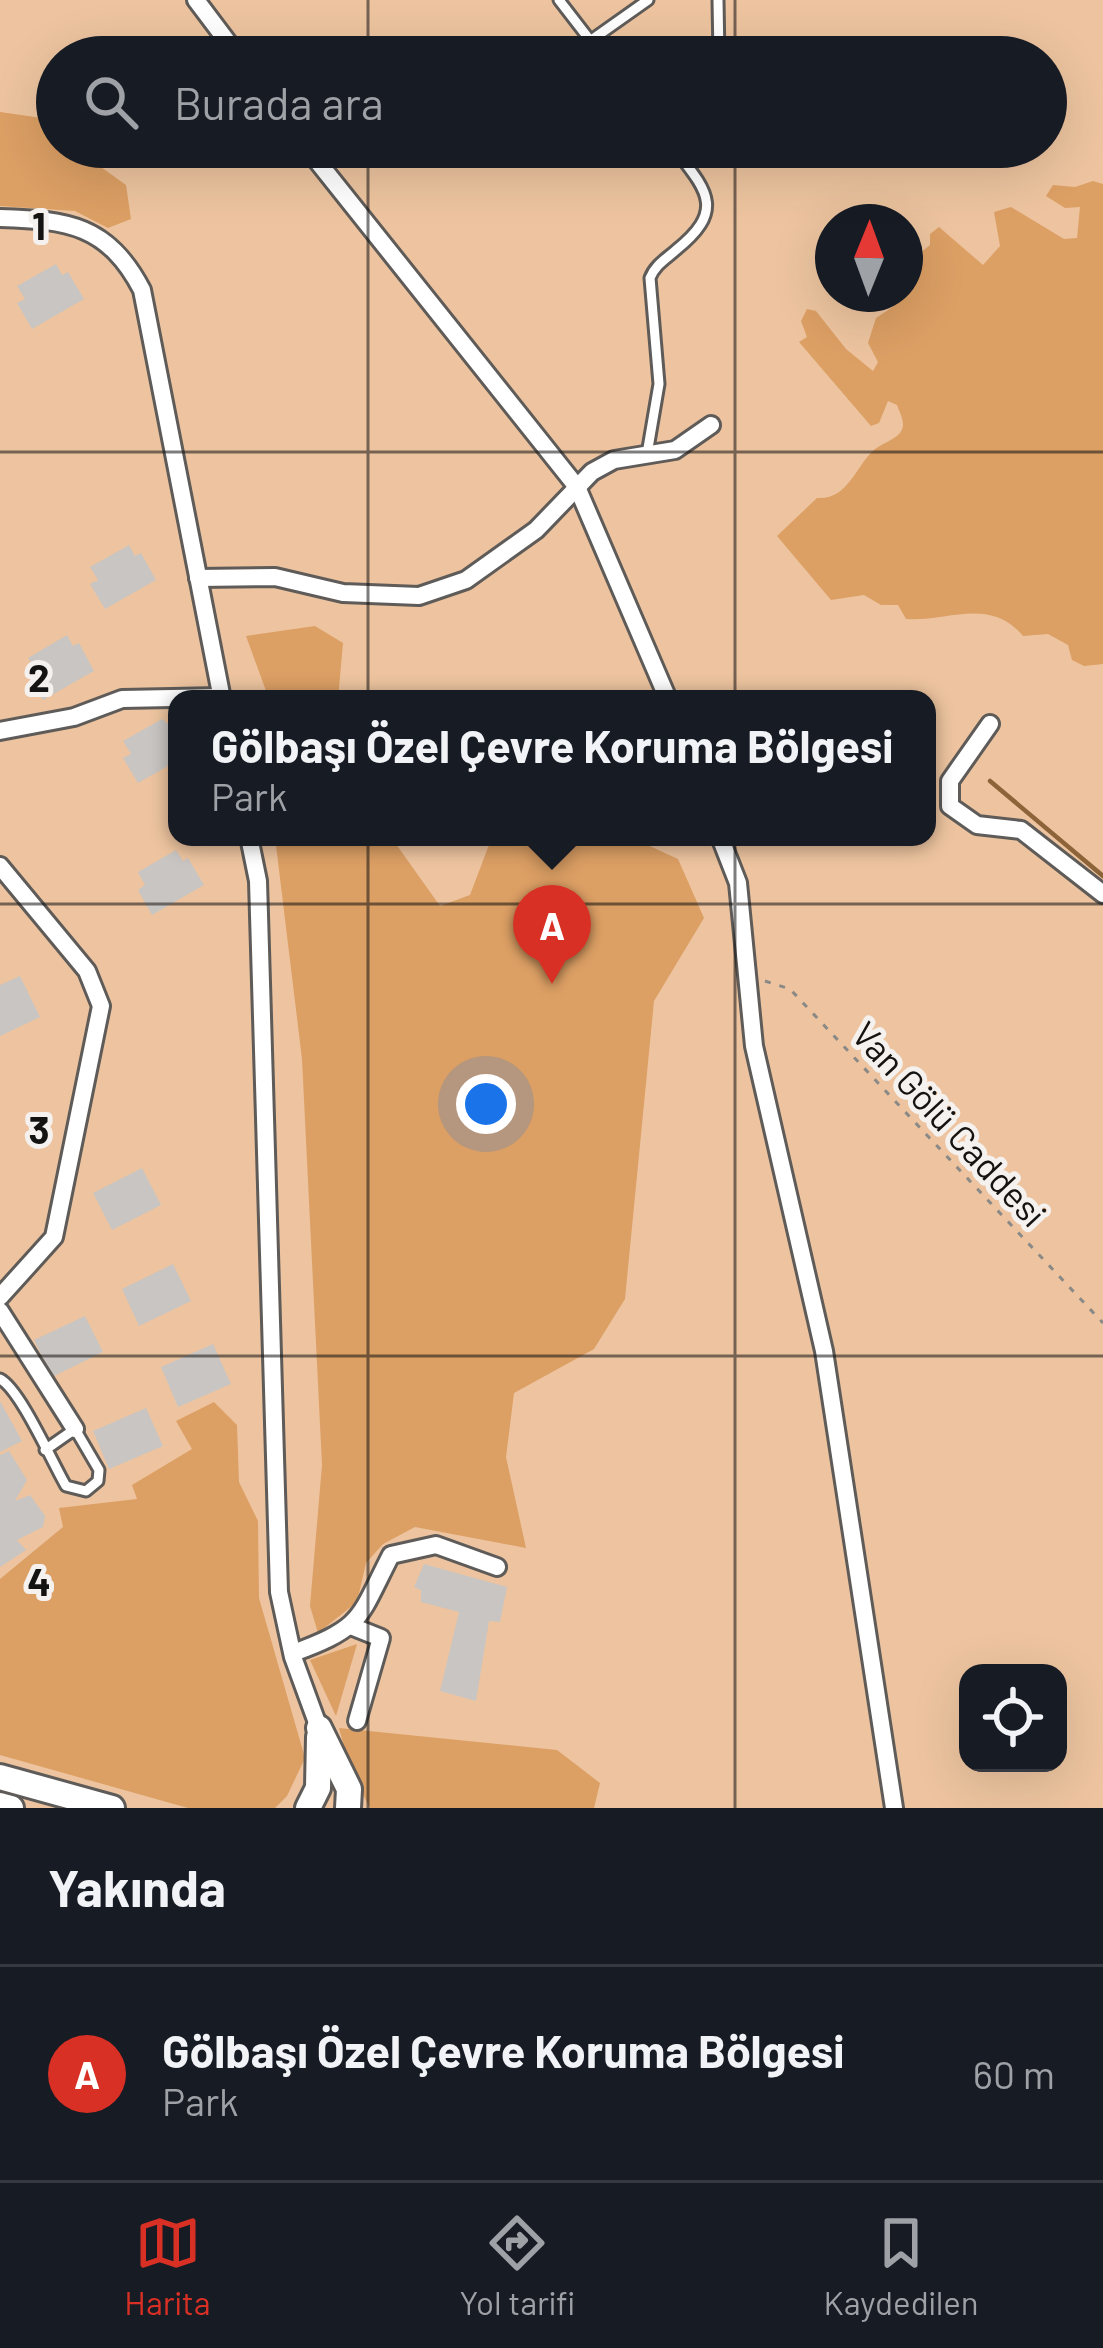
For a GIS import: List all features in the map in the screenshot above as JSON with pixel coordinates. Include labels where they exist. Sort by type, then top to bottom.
[{"type":"street","points":[[196,0],[223,36]]},
{"type":"street","points":[[323,168],[577,487],[664,690]]},
{"type":"street","points":[[0,218],[49,219],[107,241],[127,261],[142,290],[220,690]]},
{"type":"street","points":[[198,578],[275,578],[344,593],[419,596],[466,580],[536,530],[577,487],[614,460],[675,449],[710,424]]},
{"type":"street","points":[[0,731],[74,718],[122,699],[168,699]]},
{"type":"street","points":[[990,724],[950,782],[950,806],[977,825],[1022,830],[1103,893]]},
{"type":"street","points":[[251,846],[258,881],[272,1486],[279,1592],[293,1653],[319,1728],[349,1789],[349,1808]]},
{"type":"street","points":[[724,846],[738,883],[754,1046],[824,1351],[894,1808]]},
{"type":"street","points":[[0,866],[86,971],[101,1006],[54,1237],[0,1297]]},
{"type":"street","points":[[0,1311],[75,1429]]},
{"type":"street","points":[[293,1653],[340,1636],[364,1615],[391,1555],[436,1545],[497,1567]]},
{"type":"street","points":[[351,1626],[381,1638],[357,1721]]},
{"type":"street","points":[[308,1808],[318,1788],[319,1728]]},
{"type":"street","points":[[0,1777],[112,1808]]},
{"type":"street","points":[[0,1805],[11,1808]]},
{"type":"lane","points":[[559,0],[587,36]]},
{"type":"lane","points":[[596,36],[648,0]]},
{"type":"lane","points":[[718,0],[719,36]]},
{"type":"lane","points":[[647,454],[658,384],[650,278],[699,230],[708,208],[703,186],[691,168]]},
{"type":"lane","points":[[0,1379],[8,1382],[45,1450],[70,1489],[91,1489],[99,1470],[75,1429],[45,1450]]},
{"type":"path","name":"Van Gölü Caddesi","points":[[749,982],[772,981],[790,989],[1103,1323]]},
{"type":"shaded area","points":[[0,0],[1103,0],[1103,1808],[0,1808]]},
{"type":"shaded area","points":[[0,112],[36,117],[36,168],[102,168],[126,185],[131,219],[108,228],[75,211],[0,206]]},
{"type":"shaded area","points":[[1093,181],[1103,184],[1103,664],[1084,666],[1072,660],[1068,645],[1048,634],[1023,636],[997,617],[968,614],[906,619],[898,605],[881,605],[864,595],[831,600],[777,536],[817,498],[844,488],[874,450],[900,433],[903,423],[897,405],[888,401],[879,423],[871,426],[799,342],[807,337],[801,321],[807,309],[817,312],[846,349],[873,371],[878,362],[868,343],[876,318],[885,312],[923,312],[923,251],[930,245],[930,234],[939,227],[983,265],[1000,246],[994,212],[1011,207],[1064,239],[1077,238],[1080,207],[1065,208],[1046,196],[1053,185],[1075,187]]},
{"type":"shaded area","points":[[315,626],[343,643],[339,690],[266,690],[246,636]]},
{"type":"shaded area","points":[[276,846],[397,846],[440,906],[470,895],[489,846],[650,846],[678,859],[704,918],[654,1001],[625,1299],[594,1349],[514,1393],[506,1457],[526,1548],[415,1527],[383,1544],[366,1563],[357,1602],[318,1633],[310,1606],[322,1465],[302,1059]]},
{"type":"shaded area","points":[[214,1402],[237,1425],[239,1482],[258,1521],[259,1598],[305,1758],[287,1796],[275,1808],[188,1808],[0,1755],[0,1579],[63,1527],[59,1508],[137,1499],[132,1485],[192,1449],[176,1421]]},
{"type":"shaded area","points":[[357,1644],[336,1716],[310,1660]]},
{"type":"shaded area","points":[[339,1728],[557,1750],[600,1783],[594,1808],[370,1808],[351,1772]]},
{"type":"building","points":[[56,264],[62,275],[68,272],[84,299],[32,329],[17,303],[25,299],[17,286]]},
{"type":"building","points":[[129,545],[135,556],[141,553],[156,580],[105,609],[90,584],[98,580],[90,567]]},
{"type":"building","points":[[67,635],[73,646],[79,643],[94,671],[43,700],[28,675],[36,671],[28,658]]},
{"type":"building","points":[[162,719],[168,724],[168,766],[138,783],[123,758],[131,754],[123,741]]},
{"type":"building","points":[[176,850],[183,861],[188,858],[204,885],[152,915],[138,890],[145,885],[138,872]]},
{"type":"building","points":[[20,976],[40,1017],[0,1036],[0,985]]},
{"type":"building","points":[[142,1168],[161,1205],[112,1230],[93,1193]]},
{"type":"building","points":[[173,1264],[191,1301],[139,1326],[122,1289]]},
{"type":"building","points":[[85,1316],[103,1352],[52,1377],[34,1340]]},
{"type":"building","points":[[213,1344],[231,1384],[178,1407],[161,1367]]},
{"type":"building","points":[[0,1401],[22,1441],[0,1452]]},
{"type":"building","points":[[146,1408],[163,1446],[109,1469],[93,1431]]},
{"type":"building","points":[[9,1451],[27,1480],[15,1501],[30,1495],[45,1516],[43,1527],[17,1540],[26,1550],[0,1567],[0,1455]]},
{"type":"building","points":[[424,1564],[507,1587],[500,1622],[489,1621],[476,1701],[440,1691],[459,1612],[421,1602],[421,1590],[414,1587]]},
{"type":"waterway","points":[[990,781],[1103,876]]},
{"type":"place","name":"Gölbaşı Özel Çevre Koruma Bölgesi","points":[[552,984]]}]
